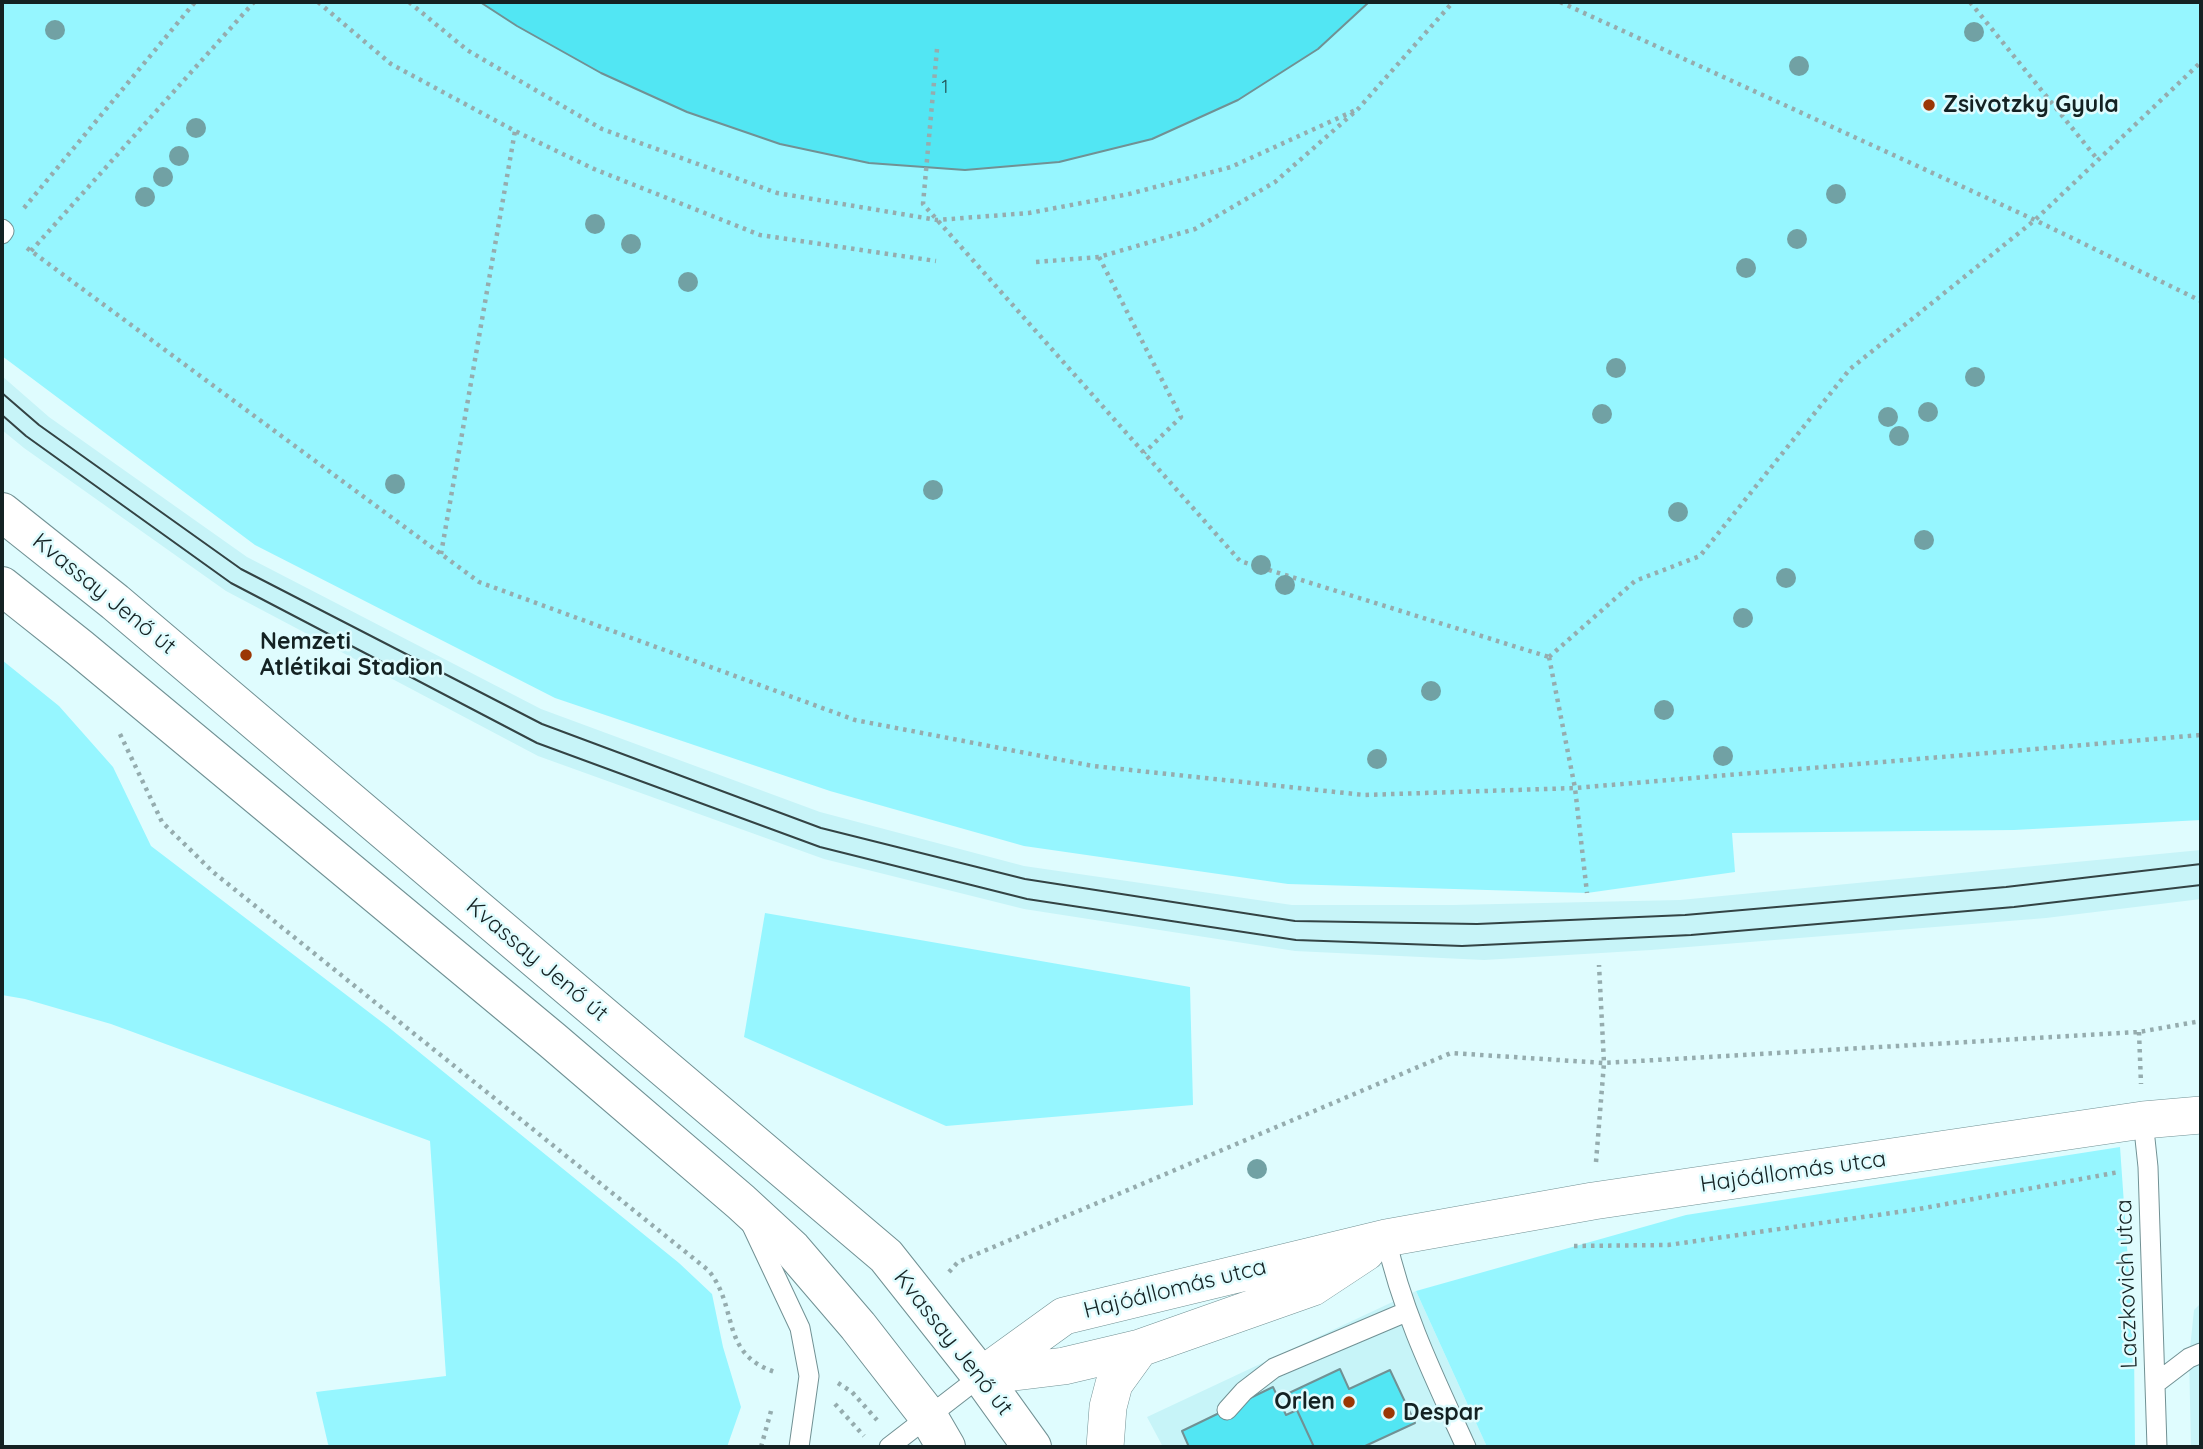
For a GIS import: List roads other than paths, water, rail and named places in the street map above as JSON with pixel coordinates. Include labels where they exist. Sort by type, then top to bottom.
[{"type":"main road","name":"Kvassay Jenő út","points":[[2,512],[126,611],[886,1256],[981,1376],[1031,1447]]},
{"type":"main road","points":[[2,586],[552,1040],[741,1202],[792,1249],[858,1326],[937,1432]]},
{"type":"street","name":"Hajóállomás utca","points":[[981,1376],[1064,1316],[1386,1238],[1593,1201],[2143,1120],[2201,1115]]},
{"type":"street","name":"Hajóállomás utca","points":[[981,1376],[1064,1366],[1140,1348],[1313,1287],[1386,1238]]},
{"type":"street","points":[[1105,1447],[1108,1407],[1114,1384],[1140,1348]]},
{"type":"lane","name":"Laczkovich utca","points":[[2143,1120],[2148,1167],[2157,1447]]},
{"type":"lane","points":[[741,1202],[800,1328],[809,1376],[799,1447]]},
{"type":"lane","points":[[1386,1238],[1394,1276],[1406,1312],[1466,1447]]},
{"type":"lane","points":[[1227,1410],[1244,1391],[1273,1368],[1406,1312]]},
{"type":"lane","points":[[2155,1384],[2189,1358],[2201,1353]]},
{"type":"lane","name":"Hajóállomás utca","points":[[892,1444],[937,1432],[981,1376]]},
{"type":"tram line","points":[[2,393],[39,425],[241,569],[542,724],[821,828],[1025,879],[1295,921],[1477,924],[1685,915],[2006,887],[2201,864]]},
{"type":"tram line","points":[[2,415],[26,436],[231,583],[537,743],[820,847],[1027,899],[1296,940],[1462,946],[1691,935],[2014,907],[2201,885]]},
{"type":"place","name":"Zsivotzky Gyula","points":[[1929,105]]},
{"type":"place","name":"Nemzeti Atlétikai Stadion","points":[[246,655]]},
{"type":"place","name":"Orlen","points":[[1349,1402]]},
{"type":"place","name":"Despar","points":[[1389,1413]]}]
